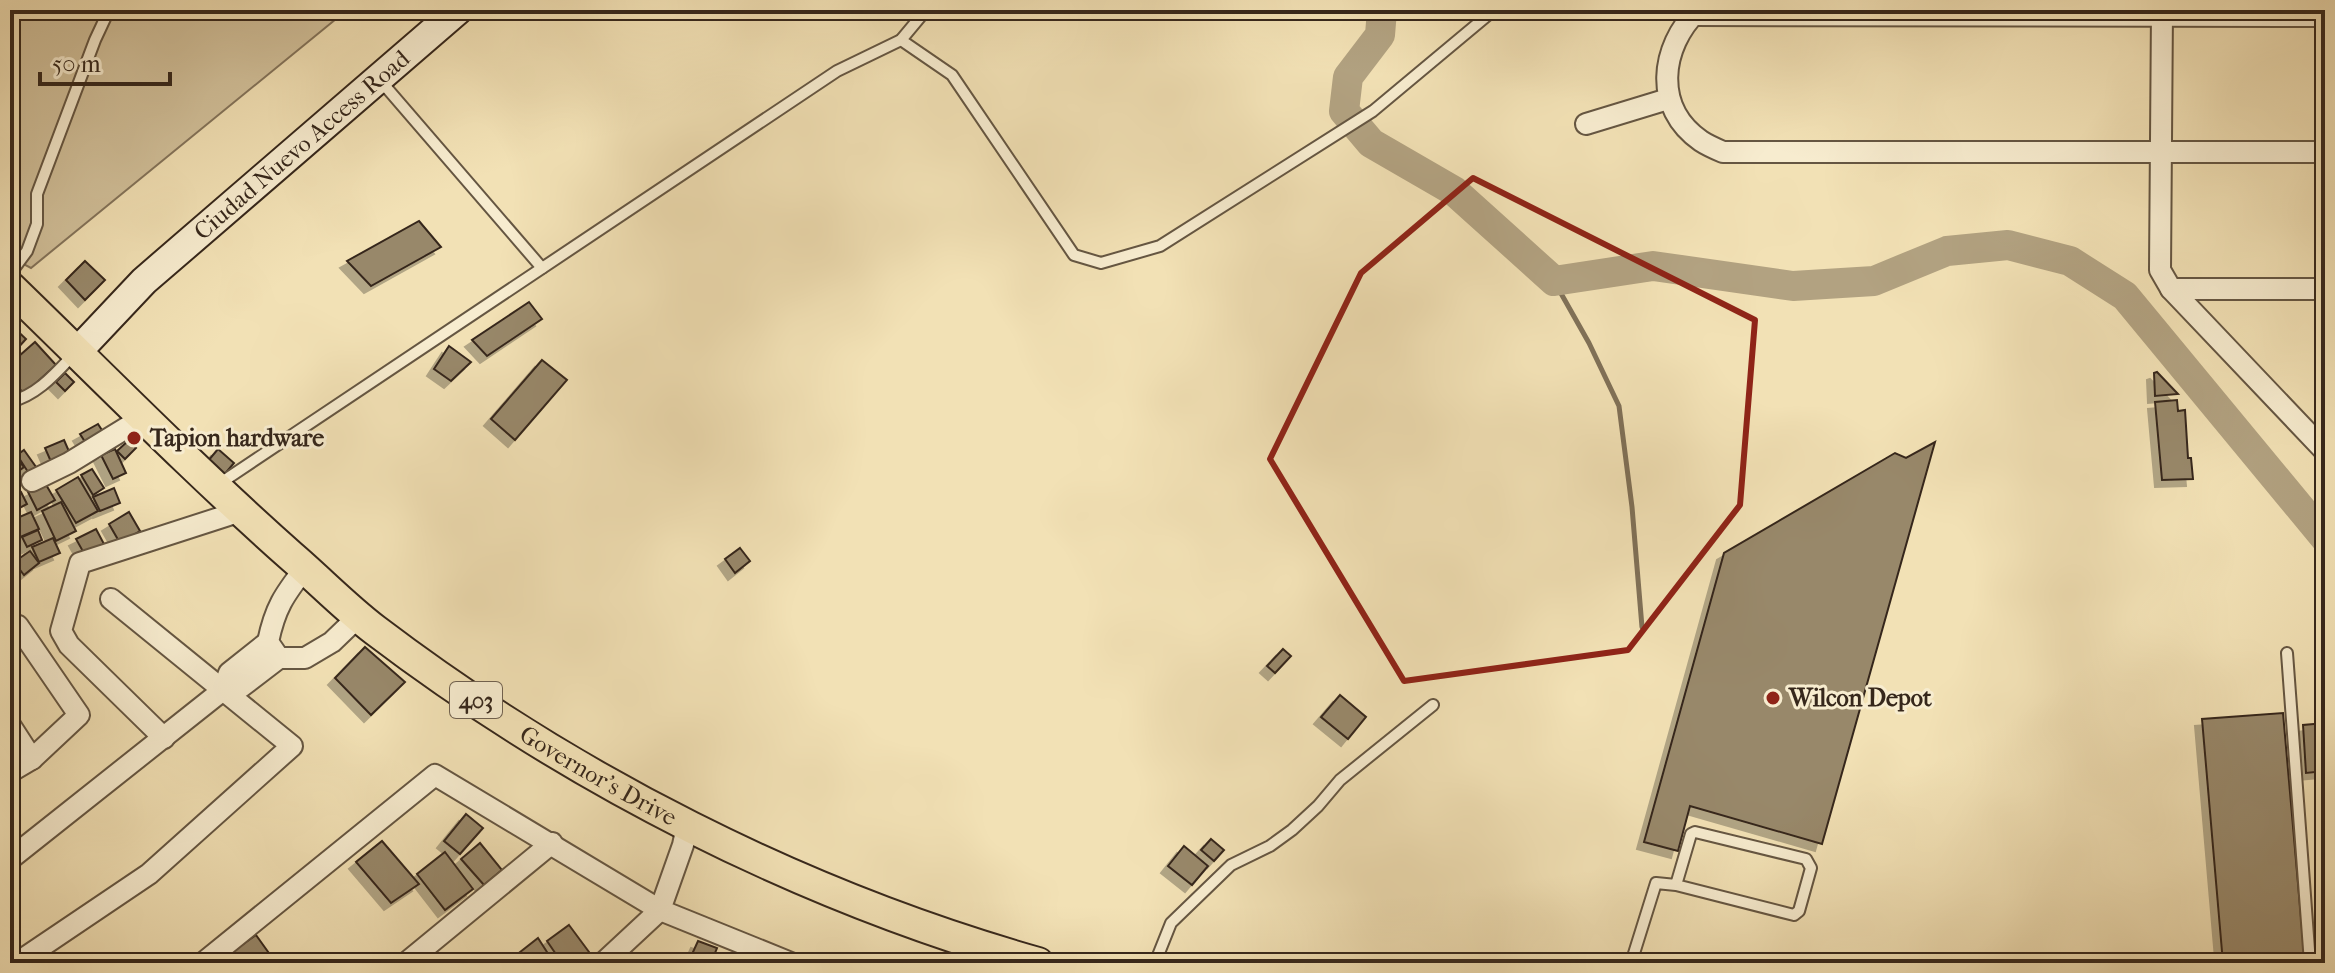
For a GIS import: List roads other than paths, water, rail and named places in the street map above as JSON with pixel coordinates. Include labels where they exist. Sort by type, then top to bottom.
[{"type":"main road","name":"Governor's Drive","points":[[10,287],[214,488],[374,629],[551,750],[652,809],[858,901],[1038,963]]},
{"type":"street","name":"Ciudad Nuevo Access Road","points":[[70,345],[458,10]]},
{"type":"street","points":[[2325,16],[2162,12],[1696,12],[1677,35],[1667,61],[1668,99],[1679,118],[1698,139],[1723,152],[2325,152]]},
{"type":"street","points":[[2162,12],[2160,270],[2171,289],[2325,451]]},
{"type":"street","points":[[1586,124],[1668,99]]},
{"type":"street","points":[[2171,289],[2325,289]]},
{"type":"street","points":[[32,481],[69,463],[144,417]]},
{"type":"street","points":[[2299,424],[2325,424]]},
{"type":"street","points":[[164,738],[69,645],[61,631],[80,563],[241,511]]},
{"type":"street","points":[[274,650],[281,598],[305,568]]},
{"type":"street","points":[[17,963],[149,874],[292,746],[111,599]]},
{"type":"street","points":[[10,859],[223,690],[229,673],[274,650],[305,658],[332,642],[359,616]]},
{"type":"street","points":[[10,628],[18,626],[79,715],[32,759],[10,772]]},
{"type":"street","points":[[10,725],[32,759]]},
{"type":"street","points":[[203,963],[435,775],[660,910],[791,963]]},
{"type":"street","points":[[603,963],[660,910],[687,826]]},
{"type":"street","points":[[406,963],[552,843]]},
{"type":"lane","points":[[10,274],[27,251],[37,224],[37,194],[109,10]]},
{"type":"lane","points":[[214,488],[837,71],[901,40],[926,10]]},
{"type":"lane","points":[[901,40],[952,75],[1074,255],[1101,263],[1160,246],[1338,134],[1373,111],[1494,10]]},
{"type":"lane","points":[[378,79],[542,268]]},
{"type":"lane","points":[[10,402],[26,398],[43,385],[70,345]]},
{"type":"lane","points":[[2287,653],[2310,963]]},
{"type":"lane","points":[[1155,963],[1171,923],[1231,865],[1270,846],[1292,830],[1340,780],[1433,705]]},
{"type":"lane","points":[[1631,963],[1656,883],[1676,885],[1794,915],[1799,911],[1811,868],[1806,859],[1695,832],[1691,834],[1676,885]]},
{"type":"waterway","points":[[1382,10],[1380,35],[1348,77],[1344,111],[1371,143],[1454,191],[1554,281],[1653,266],[1793,286],[1874,281],[1947,251],[2008,245],[2070,261],[2125,296],[2325,538]]},
{"type":"waterway","points":[[1554,281],[1589,343],[1619,406],[1632,507],[1642,627]]},
{"type":"place","name":"Tapion hardware","points":[[134,438]]},
{"type":"place","name":"Wilcon Depot","points":[[1773,698]]}]
